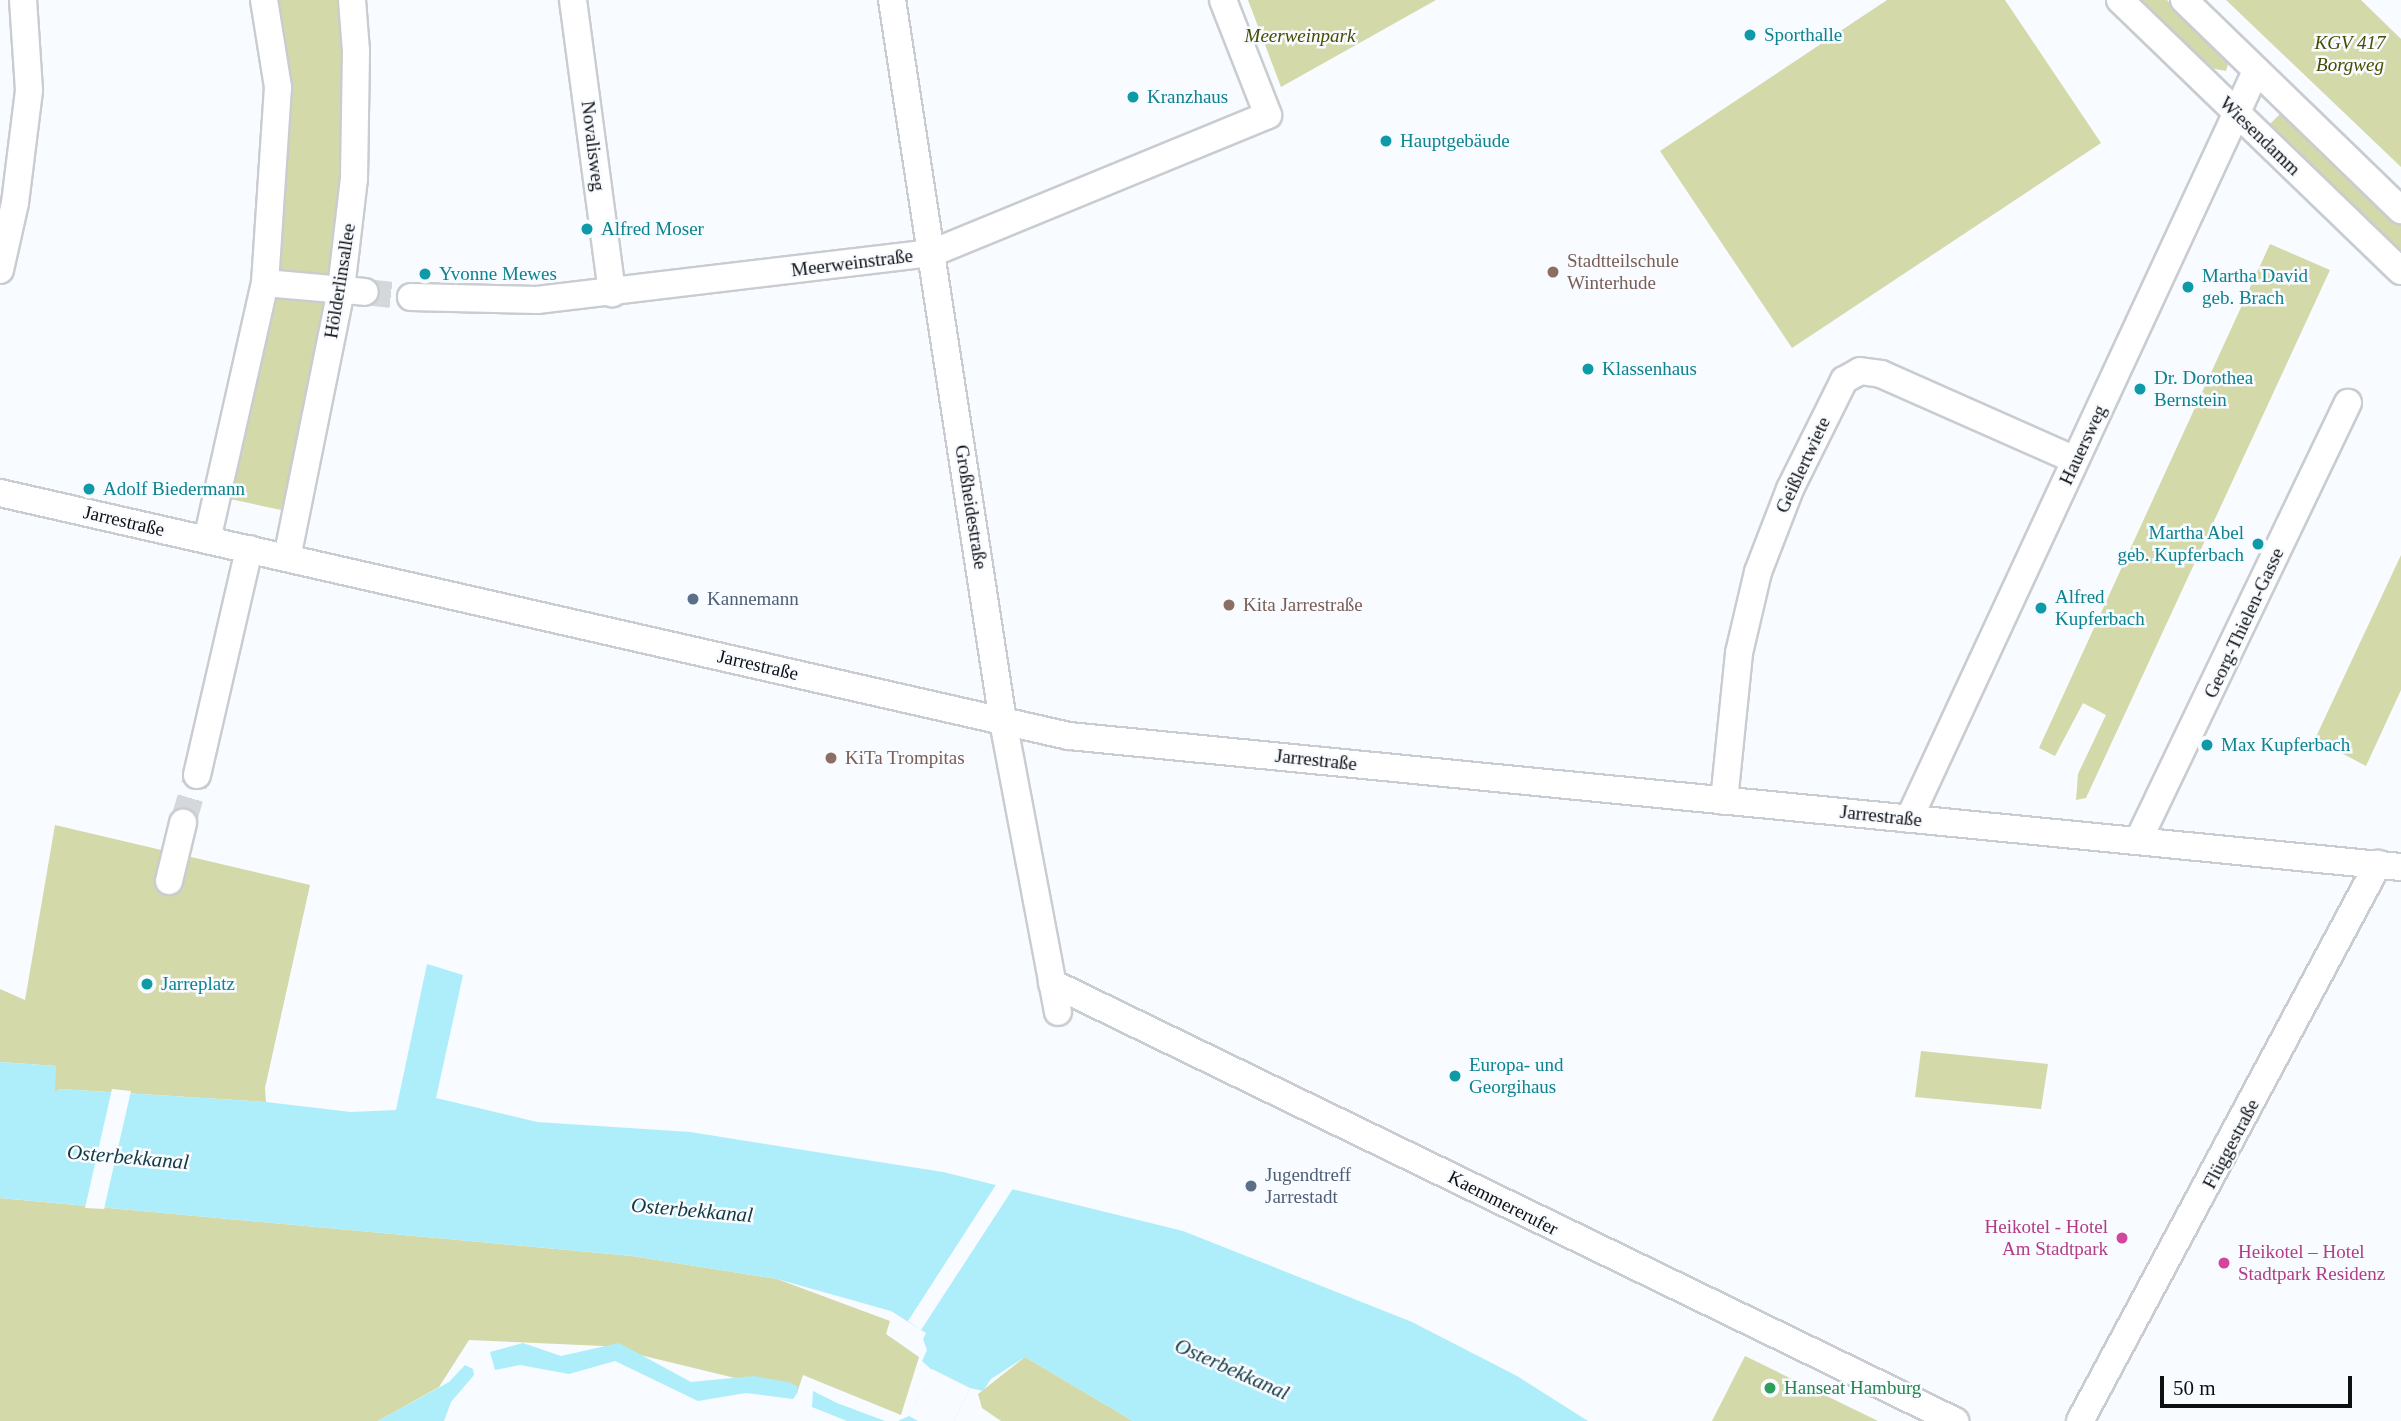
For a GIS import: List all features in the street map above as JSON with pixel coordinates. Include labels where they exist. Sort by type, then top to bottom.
[{"type":"street","points":[[0,270],[15,203],[29,90],[23,0]]},
{"type":"street","points":[[207,540],[265,283],[278,87],[264,0]]},
{"type":"street","name":"Hölderlinsallee","points":[[287,558],[353,291],[356,51],[352,0]]},
{"type":"street","name":"Novalisweg","points":[[573,0],[612,293]]},
{"type":"street","name":"Großheidestraße","points":[[892,0],[1003,721],[1058,1012]]},
{"type":"street","name":"Meerweinstraße","points":[[411,297],[537,300],[932,253],[1268,114],[1223,0]]},
{"type":"street","name":"Wiesendamm","points":[[2120,0],[2401,271]]},
{"type":"street","points":[[2184,0],[2401,209]]},
{"type":"street","name":"Hauersweg","points":[[1909,819],[2256,71]]},
{"type":"street","points":[[265,283],[353,291]]},
{"type":"street","name":"Geißlertwiete","points":[[1724,801],[1740,653],[1758,572],[1790,489],[1844,380],[1860,371],[1881,374],[2075,460]]},
{"type":"street","name":"Georg-Thielen-Gasse","points":[[2138,841],[2348,404]]},
{"type":"street","name":"Jarrestraße","points":[[0,493],[1069,736],[2389,866]]},
{"type":"street","points":[[197,775],[248,549]]},
{"type":"street","points":[[169,880],[183,823]]},
{"type":"street","name":"Flüggestraße","points":[[2080,1421],[2389,866]]},
{"type":"street","name":"Kaemmererufer","points":[[1052,983],[1955,1421]]},
{"type":"green space","points":[[278,0],[340,0],[348,78],[330,293],[286,511],[230,499],[273,315],[287,76]]},
{"type":"green space","name":"Meerweinpark","points":[[1248,0],[1436,0],[1281,87]]},
{"type":"green space","points":[[1887,0],[2005,0],[2101,143],[1792,348],[1660,151]]},
{"type":"green space","points":[[2139,0],[2167,0],[2229,61],[2226,71],[2210,68]]},
{"type":"green space","name":"KGV 417 Borgweg","points":[[2226,0],[2361,0],[2401,39],[2401,167]]},
{"type":"green space","points":[[2282,112],[2401,223],[2401,256],[2268,126]]},
{"type":"green space","points":[[2270,244],[2330,270],[2086,798],[2076,800],[2078,774],[2106,715],[2083,703],[2055,756],[2039,748]]},
{"type":"green space","points":[[2401,555],[2401,690],[2366,766],[2315,739]]},
{"type":"green space","points":[[55,825],[310,885],[265,1088],[266,1102],[60,1089],[54,1093],[51,1088],[56,1066],[0,1062],[0,989],[25,1000]]},
{"type":"green space","points":[[1921,1051],[2048,1064],[2041,1109],[1915,1097]]},
{"type":"green space","points":[[0,1198],[632,1256],[777,1279],[890,1321],[886,1334],[919,1357],[901,1415],[803,1375],[797,1393],[603,1346],[469,1340],[439,1387],[378,1421],[0,1421]]},
{"type":"green space","name":"Hanseat Hamburg","points":[[1745,1356],[1878,1421],[1712,1421]]},
{"type":"green space","points":[[1025,1357],[1133,1421],[1001,1421],[982,1408],[978,1394]]},
{"type":"water","name":"Osterbekkanal","points":[[427,964],[463,975],[436,1098],[537,1122],[690,1132],[943,1172],[1183,1231],[1412,1322],[1517,1376],[1588,1421],[1133,1421],[1025,1357],[991,1379],[983,1391],[970,1388],[954,1421],[898,1421],[909,1416],[932,1370],[922,1361],[927,1350],[923,1339],[926,1333],[891,1311],[777,1279],[632,1256],[0,1198],[0,1062],[56,1066],[55,1092],[60,1089],[266,1102],[351,1112],[396,1110]]},
{"type":"water","points":[[523,1343],[561,1356],[619,1343],[691,1382],[754,1376],[788,1382],[797,1386],[798,1392],[793,1399],[746,1393],[698,1401],[615,1361],[569,1374],[520,1365],[495,1370],[490,1352]]},
{"type":"water","points":[[465,1365],[473,1369],[474,1375],[451,1402],[444,1421],[378,1421],[449,1382]]},
{"type":"water","points":[[813,1391],[885,1421],[847,1421],[812,1407]]},
{"type":"pier","points":[[112,1089],[131,1091],[104,1209],[85,1208]]},
{"type":"pier","points":[[999,1180],[1016,1184],[921,1330],[908,1321]]},
{"type":"pier","points":[[932,1369],[970,1388],[954,1421],[918,1421],[909,1416]]},
{"type":"tunnel","points":[[365,292],[411,297]]},
{"type":"tunnel","points":[[183,823],[197,775]]},
{"type":"place","name":"Sporthalle","points":[[1750,35]]},
{"type":"place","name":"Kranzhaus","points":[[1133,97]]},
{"type":"place","name":"Hauptgebäude","points":[[1386,141]]},
{"type":"place","name":"Alfred Moser","points":[[587,229]]},
{"type":"place","name":"Stadtteilschule Winterhude","points":[[1553,272]]},
{"type":"place","name":"Yvonne Mewes","points":[[425,274]]},
{"type":"place","name":"Martha David geb. Brach","points":[[2188,287]]},
{"type":"place","name":"Klassenhaus","points":[[1588,369]]},
{"type":"place","name":"Dr. Dorothea Bernstein","points":[[2140,389]]},
{"type":"place","name":"Adolf Biedermann","points":[[89,489]]},
{"type":"place","name":"Martha Abel geb. Kupferbach","points":[[2258,544]]},
{"type":"place","name":"Kannemann","points":[[693,599]]},
{"type":"place","name":"Kita Jarrestraße","points":[[1229,605]]},
{"type":"place","name":"Alfred Kupferbach","points":[[2041,608]]},
{"type":"place","name":"Max Kupferbach","points":[[2207,745]]},
{"type":"place","name":"KiTa Trompitas","points":[[831,758]]},
{"type":"place","name":"Jarreplatz","points":[[147,984]]},
{"type":"place","name":"Europa- und Georgihaus","points":[[1455,1076]]},
{"type":"place","name":"Jugendtreff Jarrestadt","points":[[1251,1186]]},
{"type":"place","name":"Heikotel - Hotel Am Stadtpark","points":[[2122,1238]]},
{"type":"place","name":"Heikotel – Hotel Stadtpark Residenz","points":[[2224,1263]]},
{"type":"place","name":"Hanseat Hamburg","points":[[1770,1388]]}]
